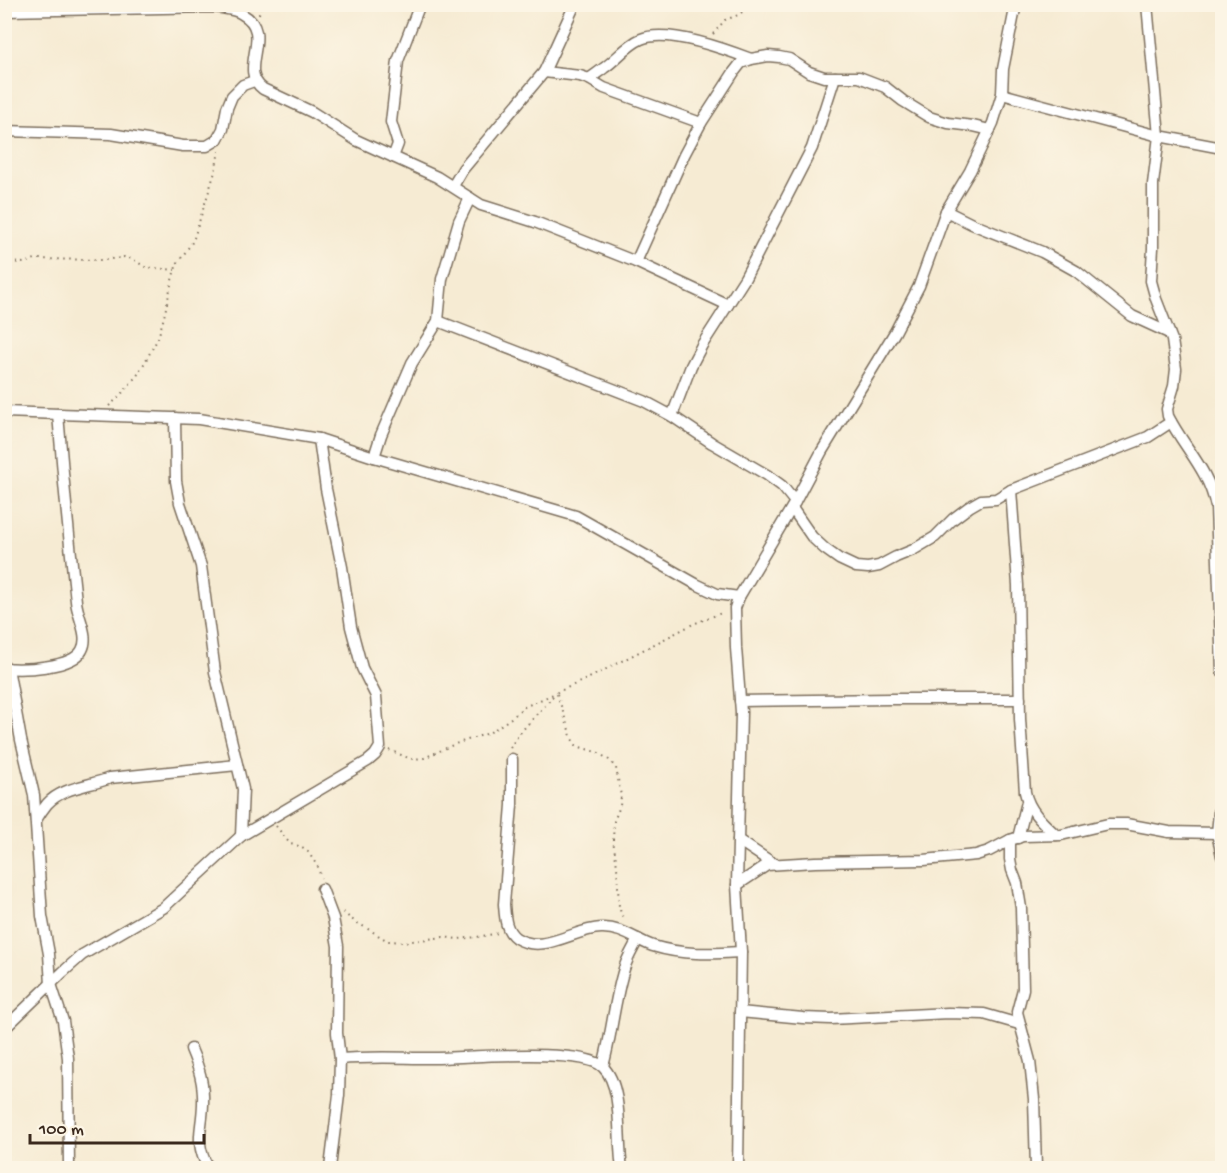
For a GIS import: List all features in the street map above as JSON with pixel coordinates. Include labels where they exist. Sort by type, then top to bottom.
[{"type":"street","points":[[393,157],[398,144],[391,122],[398,61],[420,4]]},
{"type":"street","points":[[453,186],[470,161],[544,72],[575,4]]},
{"type":"street","points":[[738,1168],[741,952],[737,885],[741,712],[736,648],[737,602],[794,505],[822,451],[895,332],[919,286],[946,212],[970,171],[993,123],[1002,93],[1003,69],[1016,4]]},
{"type":"street","points":[[1148,4],[1159,136],[1153,184],[1151,281],[1172,340],[1176,369],[1167,409],[1168,416],[1208,479],[1215,500],[1222,671]]},
{"type":"street","points":[[4,11],[215,7],[240,12],[250,21],[257,36],[257,47],[252,64],[257,86],[312,112],[356,140],[436,177],[488,208],[535,222],[636,262],[728,305]]},
{"type":"street","points":[[589,79],[630,46],[647,37],[659,36],[705,43],[751,59]]},
{"type":"street","points":[[636,262],[684,155],[701,123],[741,63],[751,59],[779,57],[789,59],[809,72],[824,77],[859,77],[885,87],[929,117],[948,123],[990,130]]},
{"type":"street","points":[[544,72],[580,76],[604,88],[701,123]]},
{"type":"street","points":[[672,416],[702,345],[745,278],[812,148],[835,77]]},
{"type":"street","points":[[4,130],[111,134],[183,146],[207,146],[217,140],[223,129],[232,96],[243,85],[255,81]]},
{"type":"street","points":[[1002,93],[1159,136],[1222,148]]},
{"type":"street","points":[[374,457],[412,363],[438,321],[442,279],[459,221],[470,198]]},
{"type":"street","points":[[946,212],[1042,252],[1076,271],[1132,316],[1169,333]]},
{"type":"street","points":[[438,321],[644,401],[672,416],[782,486],[812,537],[839,559],[856,567],[879,566],[914,550],[935,537],[953,519],[981,500],[996,499],[1011,490],[1148,436],[1171,422]]},
{"type":"street","points":[[4,412],[175,418],[319,438],[374,457],[576,516],[706,589],[737,602]]},
{"type":"street","points":[[58,414],[71,564],[84,642],[82,650],[75,659],[65,663],[6,668],[34,795],[42,916],[49,954],[51,984],[63,1021],[68,1058],[69,1168]]},
{"type":"street","points":[[175,418],[176,481],[180,503],[201,566],[215,672],[243,789],[241,836]]},
{"type":"street","points":[[4,1029],[82,955],[163,908],[241,836],[368,761],[380,747],[375,696],[362,668],[351,627],[319,438]]},
{"type":"street","points":[[1011,490],[1018,585],[1024,782],[1027,802],[1033,812],[1056,835]]},
{"type":"street","points":[[740,701],[1020,699]]},
{"type":"street","points":[[512,759],[512,805],[504,904],[505,920],[509,931],[517,938],[542,943],[559,940],[576,932],[602,928],[619,931],[651,945],[678,952],[704,954],[741,952]]},
{"type":"street","points":[[36,820],[47,804],[56,797],[110,778],[237,765]]},
{"type":"street","points":[[1222,782],[1216,833],[1222,856]]},
{"type":"street","points":[[1027,802],[1014,839],[1010,859],[1021,908],[1023,989],[1017,1012],[1030,1061],[1034,1099],[1036,1168]]},
{"type":"street","points":[[737,885],[766,865],[924,860],[976,855],[1023,836],[1056,835],[1108,824],[1126,824],[1169,832],[1216,833]]},
{"type":"street","points":[[738,840],[774,864]]},
{"type":"street","points":[[322,889],[333,918],[338,946],[339,1095],[330,1168]]},
{"type":"street","points":[[603,1066],[624,968],[634,937]]},
{"type":"street","points":[[740,1012],[831,1019],[948,1013],[984,1014],[1019,1024]]},
{"type":"street","points":[[191,1049],[199,1066],[202,1086],[200,1146],[208,1168]]},
{"type":"street","points":[[340,1059],[555,1055],[596,1061],[609,1074],[618,1102],[619,1149],[622,1168]]},
{"type":"path","points":[[705,43],[725,20],[738,15],[753,4]]},
{"type":"path","points":[[98,415],[118,398],[140,373],[158,338],[175,270],[193,241],[215,172],[219,151],[217,140]]},
{"type":"path","points":[[4,262],[25,263],[35,259],[105,260],[124,257],[133,259],[145,267],[175,270]]},
{"type":"path","points":[[380,747],[411,759],[424,758],[454,744],[489,733],[522,708],[589,678],[737,602]]},
{"type":"path","points":[[512,759],[509,750],[515,739],[555,694]]},
{"type":"path","points":[[555,694],[576,745],[599,753],[616,768],[621,796],[613,828],[619,907],[634,937]]},
{"type":"path","points":[[271,819],[286,840],[308,852],[318,867],[322,889]]},
{"type":"path","points":[[339,908],[351,919],[388,941],[405,942],[443,937],[477,938],[509,931]]}]
